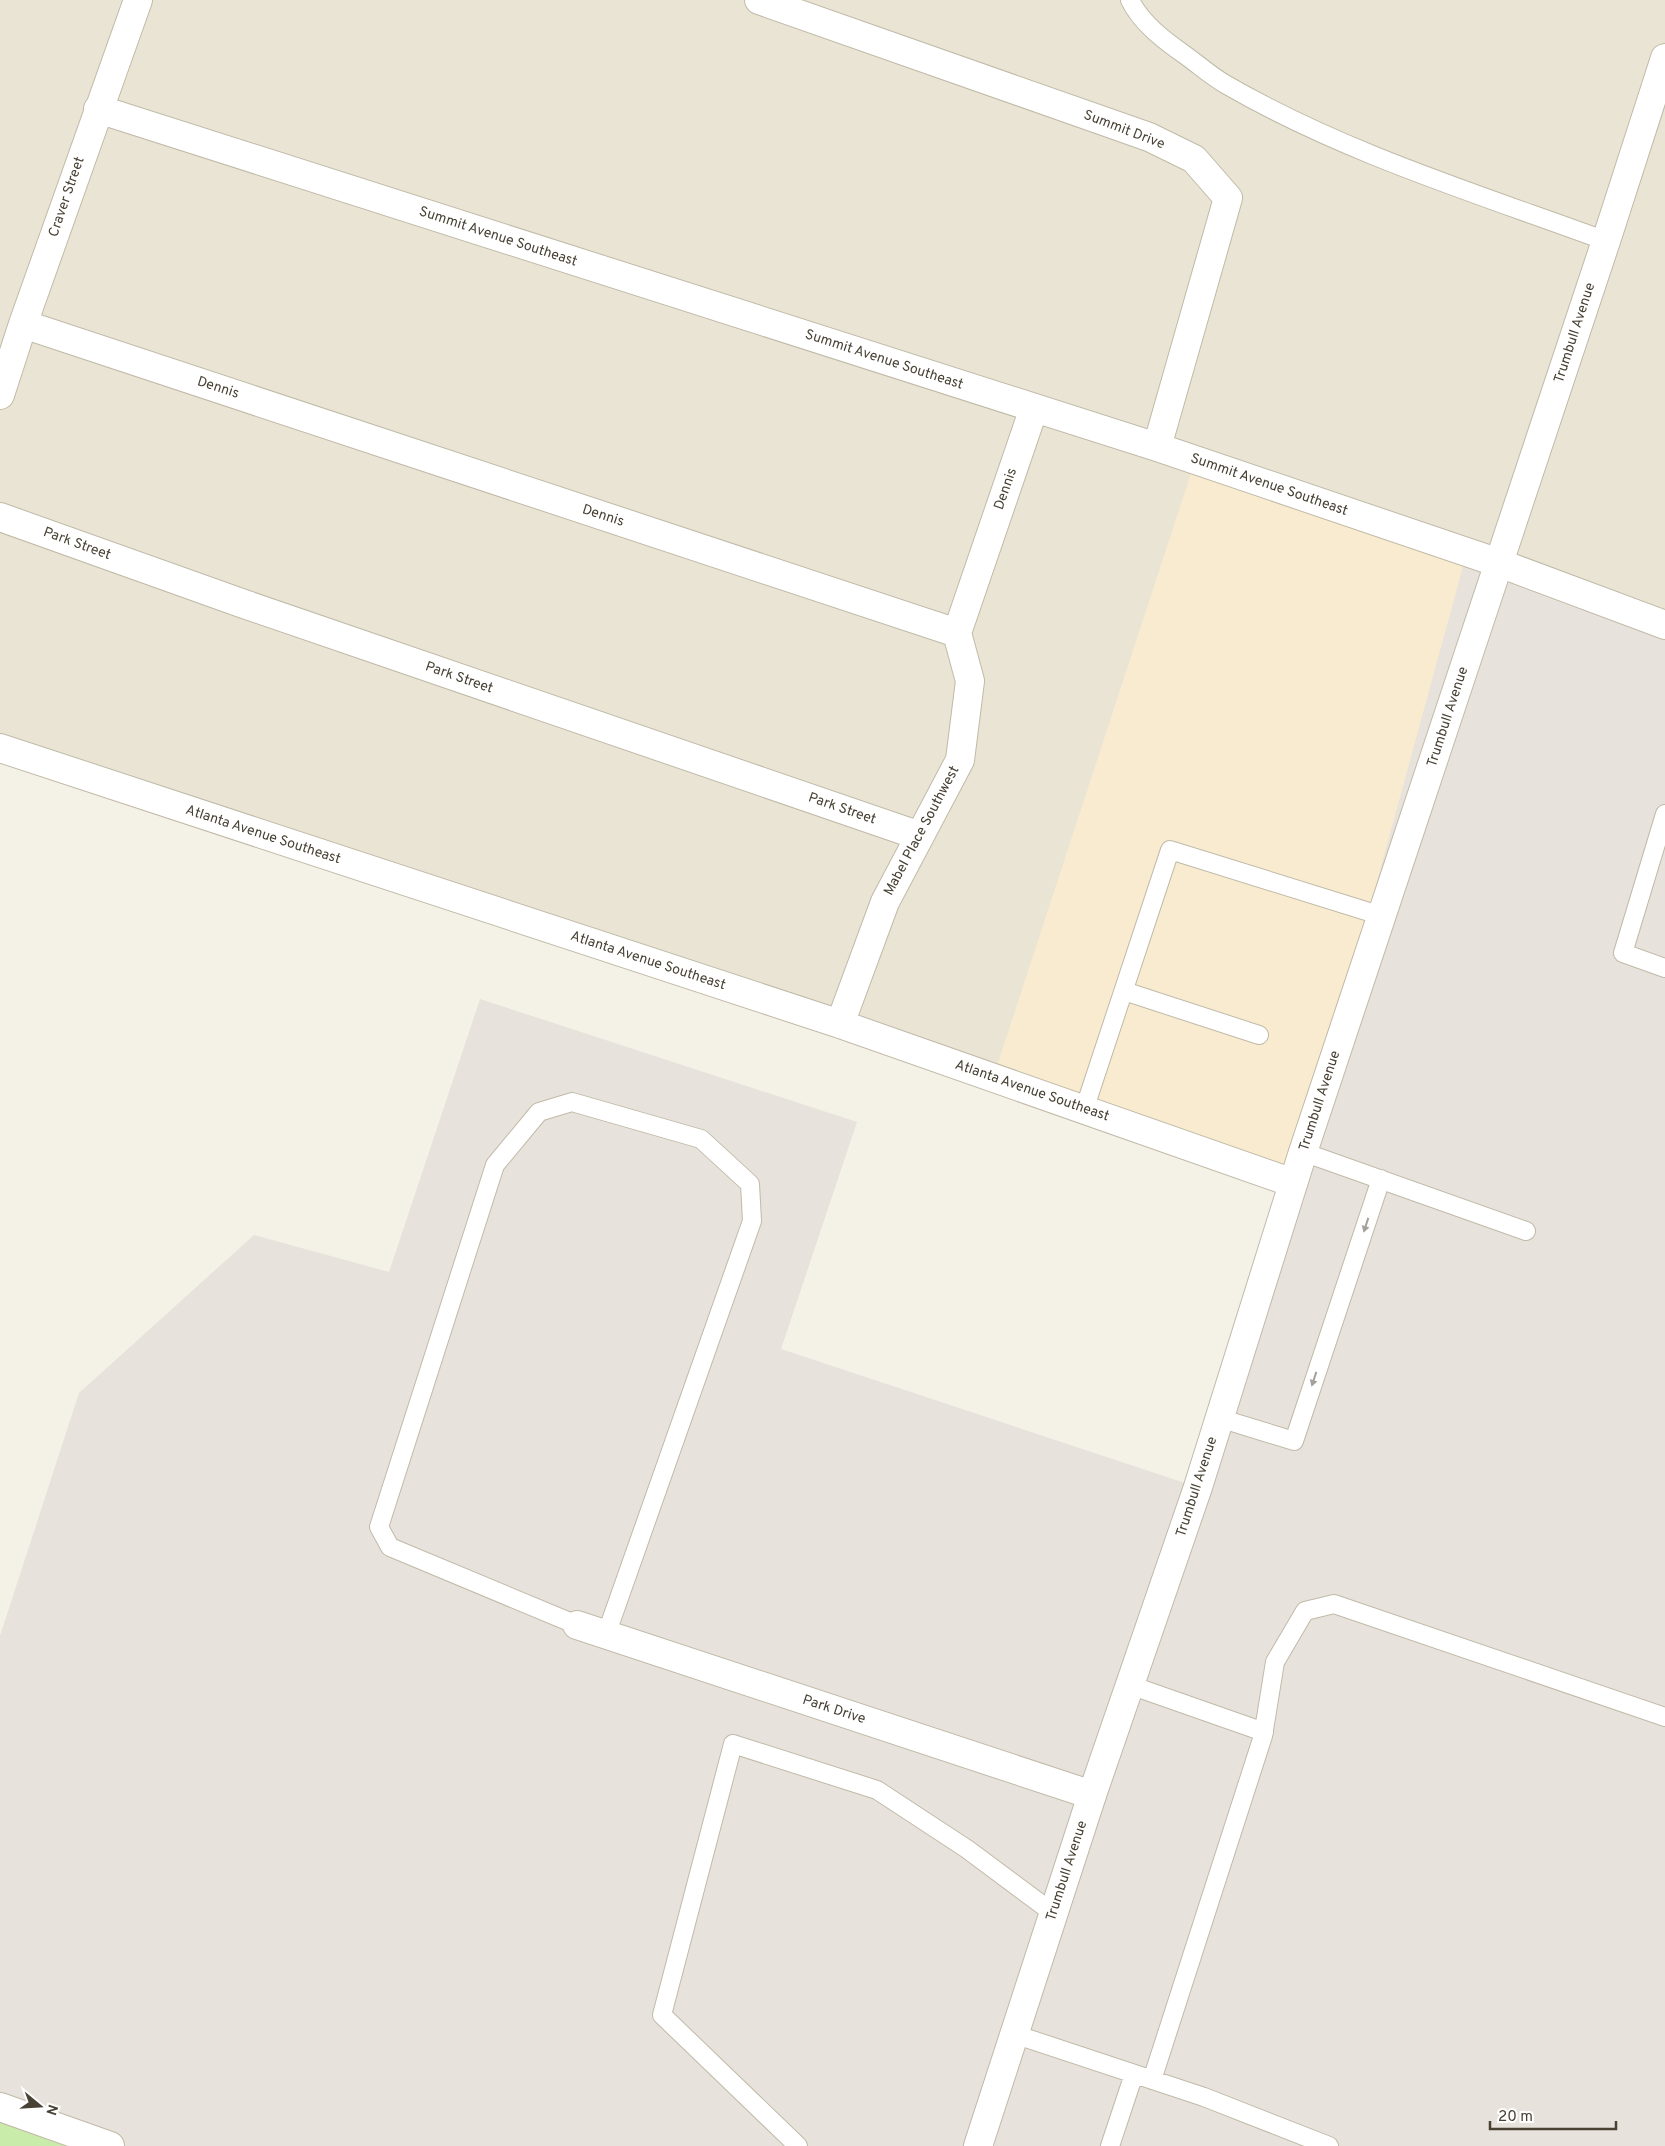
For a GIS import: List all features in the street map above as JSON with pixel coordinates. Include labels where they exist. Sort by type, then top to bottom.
[{"type":"street","name":"Craver Street","points":[[0,396],[23,324],[138,0]]},
{"type":"street","name":"Summit Drive","points":[[759,0],[1149,137],[1194,159],[1228,198],[1157,447]]},
{"type":"street","name":"Trumbull Avenue","points":[[978,2146],[1092,1795],[1219,1418],[1303,1152],[1665,58]]},
{"type":"street","name":"Summit Avenue Southeast","points":[[98,109],[1157,447],[1499,563],[1665,625]]},
{"type":"street","name":"Dennis","points":[[23,324],[957,633],[1034,408]]},
{"type":"street","name":"Park Street","points":[[0,517],[244,604],[920,836]]},
{"type":"street","name":"Mabel Place Southwest","points":[[840,1024],[885,902],[960,760],[970,681],[957,633]]},
{"type":"street","name":"Atlanta Avenue Southeast","points":[[0,748],[840,1024],[1294,1183]]},
{"type":"street","name":"Park Drive","points":[[577,1625],[1092,1795]]},
{"type":"street","points":[[0,2107],[110,2146]]},
{"type":"lane","points":[[1130,0],[1135,11],[1166,41],[1224,84],[1305,126],[1435,179],[1606,241]]},
{"type":"lane","points":[[1665,814],[1623,953],[1665,968]]},
{"type":"lane","points":[[1084,1110],[1170,850],[1382,916]]},
{"type":"lane","points":[[1124,991],[1260,1035]]},
{"type":"lane","points":[[577,1625],[390,1547],[379,1527],[495,1165],[539,1112],[572,1102],[700,1139],[750,1184],[752,1221],[606,1635]]},
{"type":"lane","points":[[1303,1152],[1526,1231]]},
{"type":"lane","points":[[1219,1418],[1294,1441],[1381,1179]]},
{"type":"lane","points":[[1152,2080],[1264,1732],[1276,1662],[1305,1611],[1334,1604],[1665,1717]]},
{"type":"lane","points":[[1130,1685],[1264,1732]]},
{"type":"lane","points":[[798,2146],[662,2015],[733,1744],[877,1790],[967,1849],[1053,1913]]},
{"type":"lane","points":[[1014,2034],[1204,2097],[1329,2146]]},
{"type":"lane","points":[[1110,2146],[1134,2074]]},
{"type":"shaded area","points":[[0,0],[1665,0],[1665,625],[993,1078],[0,748]]},
{"type":"shaded area","points":[[1195,461],[1499,563],[1293,1183],[993,1078]]},
{"type":"shaded area","points":[[1467,552],[1665,625],[1665,2146],[110,2146],[0,2107],[0,1636],[79,1393],[254,1235],[389,1272],[480,999],[857,1122],[781,1349],[1197,1487],[1303,1152]]},
{"type":"green space","points":[[0,2107],[110,2146],[0,2146]]}]
